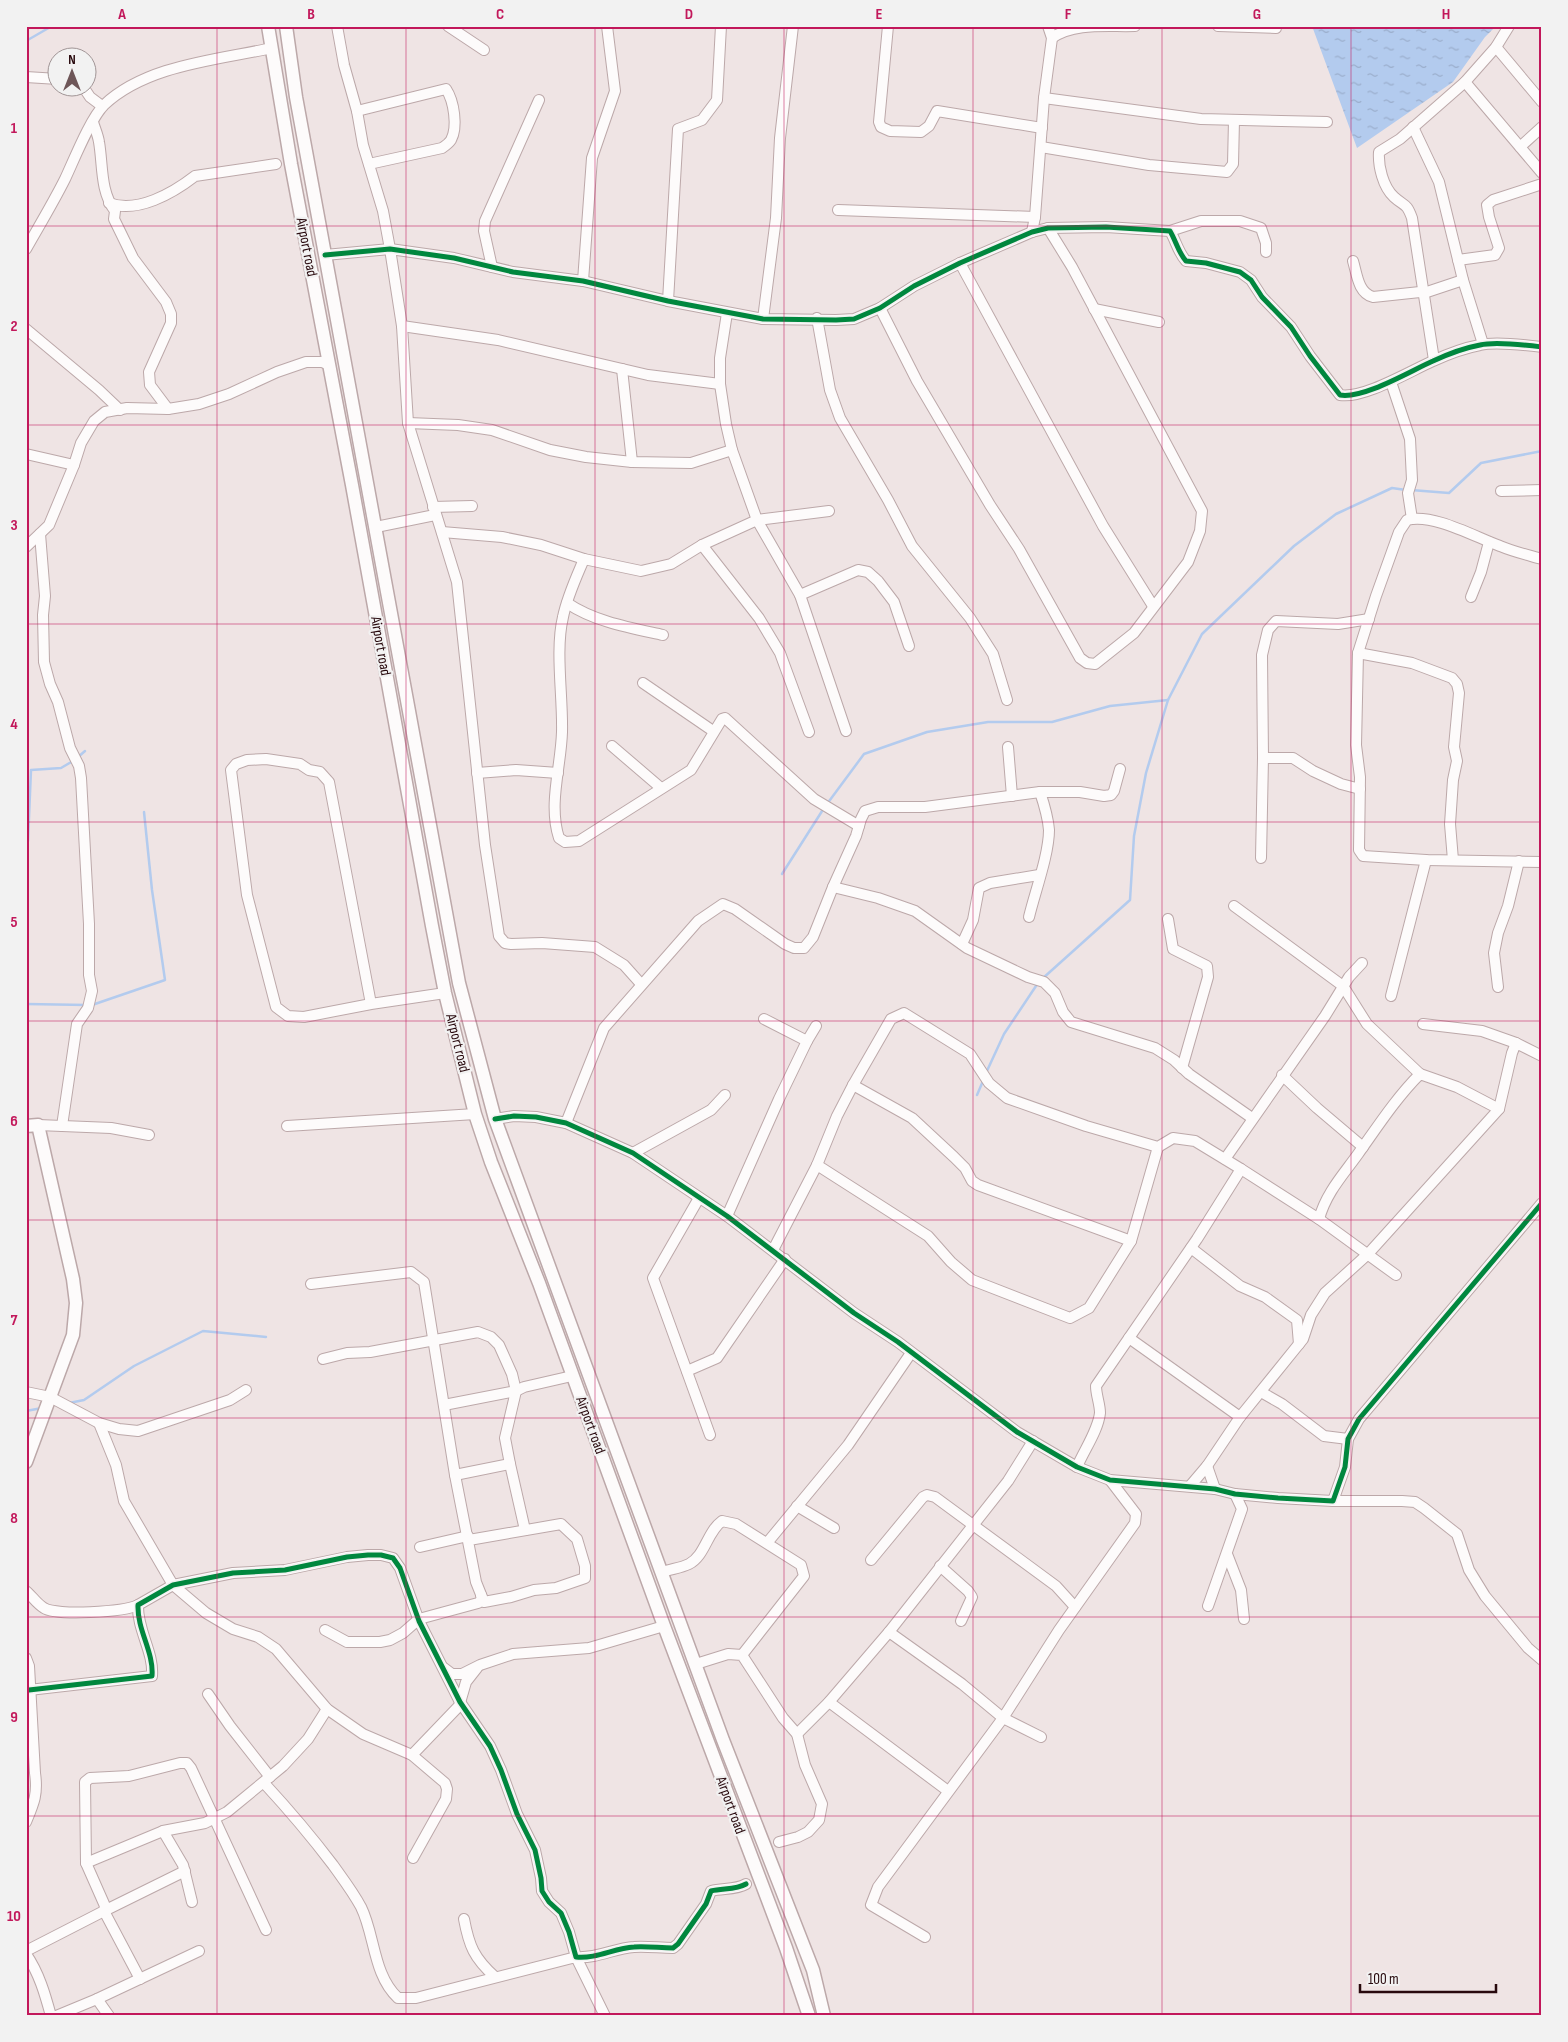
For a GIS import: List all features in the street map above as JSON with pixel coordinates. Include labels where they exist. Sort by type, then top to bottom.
[{"type":"main road","name":"Airport road","points":[[268,26],[445,993],[476,1114],[491,1162],[539,1283],[664,1626],[786,1948],[809,2016]]},
{"type":"main road","name":"Airport road","points":[[286,26],[325,255],[459,983],[495,1119],[714,1713],[813,1970],[824,2016]]},
{"type":"main road","points":[[286,130],[302,127]]},
{"type":"main road","points":[[396,727],[410,723]]},
{"type":"main road","points":[[26,1462],[73,1335],[76,1302],[73,1279],[32,1125]]},
{"type":"main road","points":[[539,1283],[554,1278]]},
{"type":"main road","points":[[699,1718],[714,1713]]},
{"type":"street","points":[[337,26],[344,64],[383,211],[390,250],[402,326],[408,423],[457,582],[486,854],[499,936],[502,940],[511,944],[542,943],[595,947],[624,965],[641,984]]},
{"type":"street","points":[[448,26],[484,50]]},
{"type":"street","points":[[584,281],[592,158],[615,91],[607,26]]},
{"type":"street","points":[[668,301],[678,129],[702,120],[717,100],[722,26]]},
{"type":"street","points":[[763,319],[776,218],[780,138],[793,26]]},
{"type":"street","points":[[888,26],[879,122],[881,127],[890,131],[921,132],[929,126],[937,111],[1042,128]]},
{"type":"street","points":[[1032,232],[1035,217],[1044,98],[1052,38],[1048,26]]},
{"type":"street","points":[[1052,38],[1058,33],[1075,28],[1135,26]]},
{"type":"street","points":[[1218,26],[1276,28]]},
{"type":"street","points":[[1434,360],[1412,218],[1408,206],[1394,197],[1385,184],[1378,160],[1379,152],[1400,139],[1465,82],[1496,46],[1509,26]]},
{"type":"street","points":[[1496,46],[1542,102]]},
{"type":"street","points":[[26,250],[102,106],[122,90],[144,79],[173,69],[272,48]]},
{"type":"street","points":[[26,77],[48,78]]},
{"type":"street","points":[[1465,82],[1542,173]]},
{"type":"street","points":[[357,111],[446,89],[451,96],[455,130],[450,142],[442,148],[369,164]]},
{"type":"street","points":[[91,98],[102,106]]},
{"type":"street","points":[[1044,98],[1200,119],[1328,122]]},
{"type":"street","points":[[492,267],[484,231],[485,221],[539,100]]},
{"type":"street","points":[[1041,146],[1149,165],[1227,172],[1233,164],[1234,120]]},
{"type":"street","points":[[93,122],[99,141],[102,175],[109,203],[115,211],[114,219],[133,258],[166,302],[171,314],[171,323],[149,372],[150,385],[168,409]]},
{"type":"street","points":[[1413,127],[1439,182],[1463,280],[1483,344]]},
{"type":"street","points":[[1520,147],[1542,127]]},
{"type":"street","points":[[109,203],[123,206],[147,202],[186,183],[195,176],[276,164]]},
{"type":"street","points":[[1458,260],[1495,255],[1499,248],[1487,205],[1493,200],[1542,184]]},
{"type":"street","points":[[838,210],[1035,217]]},
{"type":"street","points":[[325,255],[390,250],[454,258],[513,272],[584,281],[668,301],[763,319],[854,319],[880,308],[914,286],[960,263],[1032,232],[1048,228],[1106,227],[1170,231],[1201,221],[1240,221],[1261,228],[1266,242],[1266,252]]},
{"type":"street","points":[[880,308],[917,381],[990,505],[1019,549],[1080,658],[1088,664],[1095,664],[1134,633],[1188,562],[1200,531],[1202,511],[1094,309],[1048,228]]},
{"type":"street","points":[[1170,231],[1176,241],[1180,254],[1186,262],[1206,263],[1240,272],[1251,280],[1262,296],[1291,327],[1310,356],[1340,395],[1345,396],[1362,392],[1391,382],[1434,360],[1483,344],[1542,347]]},
{"type":"street","points":[[1353,261],[1360,286],[1369,296],[1373,297],[1424,293],[1463,280]]},
{"type":"street","points":[[960,263],[1103,526],[1153,606]]},
{"type":"street","points":[[1094,309],[1159,322]]},
{"type":"street","points":[[728,313],[720,358],[720,384],[732,450],[757,520],[800,596],[846,732]]},
{"type":"street","points":[[817,318],[830,390],[840,418],[888,500],[912,546],[970,618],[993,654],[1007,700]]},
{"type":"street","points":[[402,326],[498,340],[648,375],[720,384]]},
{"type":"street","points":[[26,329],[120,410]]},
{"type":"street","points":[[26,547],[49,525],[81,443],[94,421],[104,412],[168,409],[199,404],[229,394],[277,372],[306,362],[322,362],[329,365]]},
{"type":"street","points":[[622,369],[632,462]]},
{"type":"street","points":[[1391,382],[1410,438],[1412,480],[1408,492],[1412,519]]},
{"type":"street","points":[[408,423],[458,425],[492,430],[550,450],[586,457],[632,462],[691,463],[732,450]]},
{"type":"street","points":[[26,454],[74,465]]},
{"type":"street","points":[[1501,491],[1542,490]]},
{"type":"street","points":[[376,527],[434,511],[472,506]]},
{"type":"street","points":[[442,532],[502,537],[541,545],[584,559],[640,571],[671,564],[702,545],[757,520],[829,511]]},
{"type":"street","points":[[1542,559],[1489,542],[1440,523],[1417,518],[1407,520],[1399,532],[1358,653],[1356,745],[1360,778],[1359,842],[1363,856],[1426,860],[1542,862]]},
{"type":"street","points":[[40,534],[45,596],[43,615],[44,662],[50,684],[58,702],[70,748],[79,766],[81,778],[89,924],[89,975],[92,991],[88,1008],[78,1024],[62,1126]]},
{"type":"street","points":[[1471,597],[1481,572],[1489,542]]},
{"type":"street","points":[[702,545],[760,618],[780,653],[809,732]]},
{"type":"street","points":[[584,559],[562,619],[562,731],[555,825],[558,838],[565,842],[579,840],[691,770],[713,731],[722,719],[725,718],[814,799],[859,826]]},
{"type":"street","points":[[800,596],[858,570],[868,572],[894,602],[909,646]]},
{"type":"street","points":[[567,603],[586,613],[617,624],[664,636]]},
{"type":"street","points":[[1261,858],[1264,758],[1262,655],[1268,630],[1276,622],[1338,624],[1369,619]]},
{"type":"street","points":[[1358,653],[1412,663],[1452,678],[1457,684],[1459,693],[1454,747],[1457,761],[1453,780],[1450,824],[1452,860]]},
{"type":"street","points":[[643,683],[713,731]]},
{"type":"street","points":[[612,746],[661,788]]},
{"type":"street","points":[[1008,747],[1012,796]]},
{"type":"street","points":[[1264,758],[1293,758],[1313,771],[1341,784],[1360,789]]},
{"type":"street","points":[[371,1004],[329,782],[320,772],[309,770],[300,764],[266,759],[247,760],[236,764],[231,770],[248,895],[276,1007],[288,1016],[304,1017],[371,1004],[445,993]]},
{"type":"street","points":[[566,1123],[604,1028],[698,921],[723,904],[735,909],[786,944],[794,948],[804,948],[813,937],[865,812],[878,807],[925,807],[1040,792],[1111,795],[1114,791],[1120,769]]},
{"type":"street","points":[[477,772],[516,770],[558,773]]},
{"type":"street","points":[[1029,917],[1044,861],[1049,831],[1046,808],[1040,792]]},
{"type":"street","points":[[1391,996],[1426,860]]},
{"type":"street","points":[[1498,988],[1494,954],[1519,861]]},
{"type":"street","points":[[962,944],[973,920],[979,888],[990,883],[1039,875]]},
{"type":"street","points":[[833,887],[878,898],[915,911],[962,944],[1028,977],[1044,982],[1055,993],[1063,1012],[1071,1022],[1155,1048],[1252,1118]]},
{"type":"street","points":[[1234,906],[1343,986],[1367,1024],[1420,1074],[1457,1087],[1499,1109]]},
{"type":"street","points":[[1168,919],[1173,949],[1206,966],[1208,977],[1182,1068]]},
{"type":"street","points":[[1225,1159],[1325,1016],[1349,977],[1362,963]]},
{"type":"street","points":[[772,1250],[817,1165],[837,1116],[853,1085],[891,1019],[904,1013],[970,1054],[989,1083],[1007,1098],[1086,1126],[1158,1147]]},
{"type":"street","points":[[764,1019],[807,1041]]},
{"type":"street","points":[[1423,1024],[1482,1031],[1516,1043],[1542,1056]]},
{"type":"street","points":[[727,1216],[807,1041],[816,1026]]},
{"type":"street","points":[[1190,1486],[1207,1466],[1240,1417],[1299,1345],[1303,1339],[1311,1314],[1325,1293],[1368,1254],[1499,1109],[1516,1043]]},
{"type":"street","points":[[1319,1219],[1331,1189],[1400,1096],[1420,1074]]},
{"type":"street","points":[[1282,1076],[1317,1108],[1364,1146]]},
{"type":"street","points":[[853,1085],[912,1118],[965,1168],[972,1181],[978,1185],[1131,1240]]},
{"type":"street","points":[[633,1153],[711,1110],[725,1095]]},
{"type":"street","points":[[286,1126],[476,1114]]},
{"type":"street","points":[[495,1119],[514,1116],[566,1123],[633,1153],[727,1216],[847,1308],[898,1342],[1017,1432],[1077,1467],[1110,1480],[1190,1486],[1235,1494],[1333,1501],[1415,1502],[1457,1534],[1469,1570],[1485,1596],[1528,1648],[1542,1660]]},
{"type":"street","points":[[32,1125],[111,1128],[149,1135]]},
{"type":"street","points":[[817,1165],[928,1236],[962,1273],[972,1280],[1070,1318],[1089,1308],[1131,1240],[1158,1147],[1173,1138],[1194,1141],[1225,1159],[1319,1219],[1396,1275]]},
{"type":"street","points":[[1077,1467],[1098,1421],[1100,1410],[1096,1386],[1191,1248],[1241,1169]]},
{"type":"street","points":[[699,1198],[653,1278],[710,1435]]},
{"type":"street","points":[[1333,1501],[1345,1467],[1348,1439],[1359,1419],[1542,1203]]},
{"type":"street","points":[[1191,1248],[1240,1286],[1265,1297],[1297,1320],[1299,1345]]},
{"type":"street","points":[[687,1371],[716,1358],[785,1259]]},
{"type":"street","points":[[312,1284],[412,1272],[424,1282],[455,1475],[468,1538],[476,1582],[484,1602],[534,1590],[556,1588],[585,1578],[585,1566],[577,1540],[561,1524],[468,1538],[420,1547]]},
{"type":"street","points":[[323,1359],[347,1353],[370,1352],[478,1332],[491,1337],[499,1345],[512,1374],[516,1391],[505,1438],[525,1530]]},
{"type":"street","points":[[1129,1338],[1240,1417]]},
{"type":"street","points":[[767,1543],[848,1445],[911,1353]]},
{"type":"street","points":[[444,1404],[516,1391],[524,1387],[572,1376]]},
{"type":"street","points":[[26,1392],[50,1397],[99,1423],[119,1429],[138,1430],[230,1400],[246,1390]]},
{"type":"street","points":[[1261,1392],[1282,1404],[1324,1436],[1348,1439]]},
{"type":"street","points":[[99,1423],[116,1465],[124,1501],[173,1586],[226,1625],[258,1637],[276,1649],[327,1709],[363,1734],[412,1755],[445,1782],[447,1789],[446,1798],[435,1822],[413,1858]]},
{"type":"street","points":[[797,1734],[828,1702],[889,1632],[1008,1481],[1033,1441]]},
{"type":"street","points":[[455,1475],[510,1464]]},
{"type":"street","points":[[1207,1466],[1215,1489]]},
{"type":"street","points":[[925,1937],[871,1905],[878,1887],[1003,1718],[1076,1607],[1135,1523],[1136,1514],[1110,1480]]},
{"type":"street","points":[[1208,1606],[1242,1509],[1235,1494]]},
{"type":"street","points":[[872,1560],[922,1497],[927,1495],[935,1497],[1056,1586],[1076,1607]]},
{"type":"street","points":[[797,1506],[834,1528]]},
{"type":"street","points":[[663,1572],[690,1563],[702,1552],[714,1527],[722,1521],[736,1524],[801,1565],[804,1576],[742,1655]]},
{"type":"street","points":[[1227,1554],[1241,1590],[1244,1619]]},
{"type":"street","points":[[28,1593],[43,1608],[54,1612],[120,1611],[138,1605],[173,1586],[233,1573],[285,1570],[347,1557],[382,1555],[393,1558],[400,1568],[419,1619],[460,1702],[490,1746],[517,1814],[535,1850],[542,1892],[549,1902],[561,1913],[570,1932],[576,1957],[605,2016]]},
{"type":"street","points":[[940,1566],[968,1591],[972,1597],[961,1621]]},
{"type":"street","points":[[26,1606],[28,1593]]},
{"type":"street","points":[[325,1630],[347,1642],[380,1642],[396,1636],[419,1619],[478,1603],[482,1600],[481,1595]]},
{"type":"street","points":[[29,1690],[152,1676],[150,1657],[138,1617],[138,1605]]},
{"type":"street","points":[[443,1668],[452,1674],[462,1674],[480,1665],[513,1654],[589,1648],[664,1626]]},
{"type":"street","points":[[889,1632],[962,1684],[1003,1718],[1041,1737]]},
{"type":"street","points":[[696,1664],[728,1654],[742,1655]]},
{"type":"street","points":[[742,1655],[783,1718],[797,1734],[805,1765],[822,1804],[819,1820],[808,1832],[779,1842]]},
{"type":"street","points":[[26,1658],[34,1773],[37,1789],[36,1798],[26,1822]]},
{"type":"street","points":[[412,1755],[460,1702],[466,1682],[480,1665]]},
{"type":"street","points":[[208,1694],[267,1780],[351,1890],[361,1908],[373,1941],[376,1959],[392,1993],[398,1998],[416,1998],[576,1957],[598,1956],[615,1950],[634,1947],[673,1948],[678,1944],[706,1904],[711,1891],[725,1888],[738,1889],[746,1884]]},
{"type":"street","points":[[828,1702],[948,1791]]},
{"type":"street","points":[[86,1863],[163,1831],[205,1823],[227,1812],[267,1780],[308,1739],[327,1709]]},
{"type":"street","points":[[140,1979],[104,1911],[104,1906],[86,1863],[84,1788],[85,1782],[90,1778],[128,1776],[186,1763],[191,1768],[266,1930]]},
{"type":"street","points":[[163,1831],[183,1865],[192,1902]]},
{"type":"street","points":[[51,2016],[43,1988],[26,1952],[104,1911],[185,1872]]},
{"type":"street","points":[[464,1919],[468,1942],[474,1954],[483,1967],[494,1977]]},
{"type":"street","points":[[56,2016],[199,1951]]},
{"type":"street","points":[[97,1999],[109,2016]]},
{"type":"water","points":[[1312,26],[1496,26],[1485,37],[1453,82],[1357,148]]},
{"type":"waterway","points":[[26,41],[52,26]]},
{"type":"waterway","points":[[1411,490],[1449,493],[1481,463],[1542,451]]},
{"type":"waterway","points":[[1042,979],[1130,900],[1134,836],[1146,773],[1168,700],[1202,634],[1294,546],[1336,514],[1392,488],[1406,490]]},
{"type":"waterway","points":[[827,804],[864,754],[927,732],[988,722],[1052,722],[1110,706],[1168,700]]},
{"type":"waterway","points":[[77,758],[85,751]]},
{"type":"waterway","points":[[26,842],[28,841],[31,770],[61,768],[73,761]]},
{"type":"waterway","points":[[782,874],[824,808]]},
{"type":"waterway","points":[[92,1005],[165,980],[152,890],[144,812]]},
{"type":"waterway","points":[[986,1073],[1004,1034],[1038,983]]},
{"type":"waterway","points":[[26,1004],[87,1005]]},
{"type":"waterway","points":[[977,1095],[983,1081]]},
{"type":"waterway","points":[[69,1403],[84,1400],[134,1366],[203,1331],[266,1337]]},
{"type":"waterway","points":[[26,1411],[42,1408]]},
{"type":"cycle path","points":[[325,255],[390,249],[454,258],[513,272],[583,281],[668,301],[763,319],[836,320],[854,319],[880,308],[914,286],[960,263],[1032,232],[1048,228],[1106,227],[1170,231],[1186,261],[1206,263],[1240,272],[1251,280],[1262,297],[1291,327],[1310,356],[1340,395],[1350,395],[1374,389],[1423,365],[1474,346],[1502,343],[1542,347]]},
{"type":"cycle path","points":[[495,1119],[514,1116],[536,1117],[566,1123],[633,1153],[727,1216],[854,1313],[898,1342],[1017,1432],[1077,1467],[1110,1480],[1215,1489],[1235,1494],[1278,1498],[1333,1501],[1345,1467],[1348,1439],[1359,1419],[1542,1203]]},
{"type":"cycle path","points":[[29,1690],[152,1676],[151,1658],[140,1623],[138,1605],[173,1585],[233,1573],[285,1570],[347,1557],[381,1555],[393,1558],[400,1568],[419,1621],[460,1702],[490,1746],[517,1814],[535,1850],[542,1891],[549,1902],[561,1913],[576,1957],[591,1956],[634,1947],[673,1948],[678,1944],[706,1904],[711,1891],[746,1884]]}]
